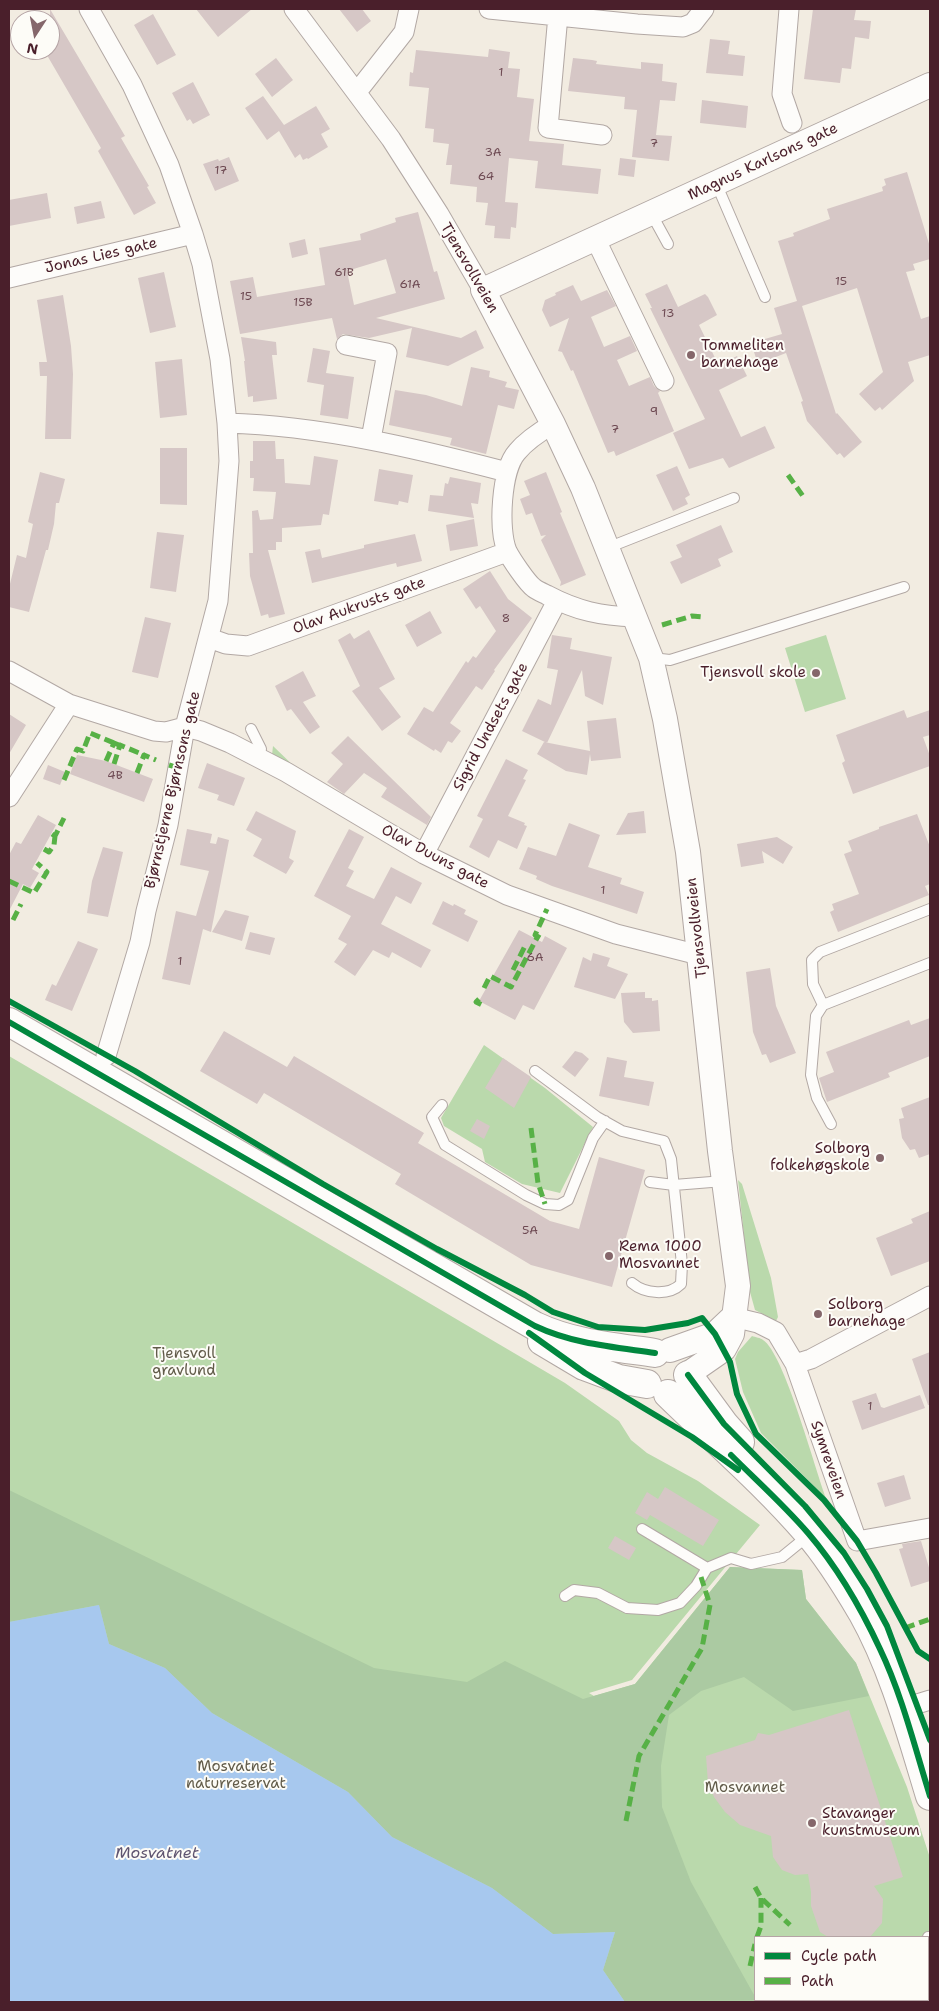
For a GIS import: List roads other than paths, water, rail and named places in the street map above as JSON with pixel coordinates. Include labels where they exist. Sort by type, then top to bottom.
[{"type":"main road","points":[[9,1022],[535,1326],[557,1336],[593,1344],[676,1353],[685,1361],[688,1374],[724,1424],[805,1506],[844,1553],[867,1589],[887,1626],[924,1702],[930,1740]]},
{"type":"main road","points":[[407,1252],[529,1333],[584,1366],[619,1379],[658,1389],[682,1388],[688,1374]]},
{"type":"main road","points":[[662,1352],[646,1364],[645,1378],[782,1505],[810,1535],[838,1574],[862,1613],[881,1651],[900,1700],[930,1796]]},
{"type":"street","name":"Bjørnstjerne Bjørnsons gate","points":[[89,9],[132,85],[170,164],[193,234],[202,264],[220,358],[229,461],[218,601],[185,727],[168,825],[140,942],[106,1056]]},
{"type":"street","name":"Tjensvollveien","points":[[294,9],[391,139],[483,290],[553,424],[583,488],[651,658],[665,720],[688,852],[724,1181],[738,1286],[738,1304],[733,1317],[732,1334],[724,1349],[688,1374]]},
{"type":"street","points":[[357,92],[404,32],[409,9]]},
{"type":"street","points":[[489,9],[683,27],[694,23],[704,9]]},
{"type":"street","points":[[789,9],[782,94],[792,123]]},
{"type":"street","points":[[558,15],[548,128],[602,135]]},
{"type":"street","name":"Magnus Karlsons gate","points":[[483,290],[930,85]]},
{"type":"street","name":"Jonas Lies gate","points":[[9,278],[193,234]]},
{"type":"street","points":[[595,238],[664,381]]},
{"type":"street","points":[[346,345],[386,353],[371,439]]},
{"type":"street","points":[[227,422],[262,424],[371,439],[507,472]]},
{"type":"street","points":[[553,424],[516,452],[507,472],[503,500],[503,531],[507,552],[534,588],[557,601],[584,612],[635,617]]},
{"type":"street","name":"Olav Aukrusts gate","points":[[209,638],[226,644],[248,646],[507,552]]},
{"type":"street","name":"Sigrid Undsets gate","points":[[424,854],[557,601]]},
{"type":"street","points":[[9,671],[70,704],[154,731],[166,732],[185,727]]},
{"type":"street","points":[[9,797],[70,704]]},
{"type":"street","name":"Olav Duuns gate","points":[[185,727],[202,731],[259,758],[424,854],[507,895],[616,934],[699,955]]},
{"type":"street","points":[[662,1352],[715,1334],[733,1317],[758,1323],[776,1332],[795,1364],[820,1355],[930,1296]]},
{"type":"street","name":"Symreveien","points":[[795,1364],[857,1541],[930,1528]]},
{"type":"lane","points":[[716,183],[765,297]]},
{"type":"lane","points":[[651,213],[668,244]]},
{"type":"lane","points":[[606,548],[734,498]]},
{"type":"lane","points":[[651,658],[670,660],[904,587]]},
{"type":"lane","points":[[251,729],[261,749],[259,758]]},
{"type":"lane","points":[[823,1005],[813,984],[812,960],[820,952],[930,909]]},
{"type":"lane","points":[[830,1124],[817,1098],[810,1075],[816,1016],[823,1005],[930,963]]},
{"type":"lane","points":[[535,1071],[622,1131],[664,1141],[671,1159],[682,1264],[681,1284],[675,1290],[657,1292],[632,1283]]},
{"type":"lane","points":[[442,1105],[432,1117],[445,1146],[526,1195],[545,1204],[559,1204],[568,1200],[593,1138],[605,1121]]},
{"type":"lane","points":[[650,1182],[674,1185],[724,1181]]},
{"type":"lane","points":[[642,1529],[707,1568]]},
{"type":"lane","points":[[565,1596],[574,1590],[598,1593],[627,1608],[658,1610],[680,1603],[696,1586],[707,1568],[731,1558],[750,1564],[782,1557],[810,1535]]},
{"type":"water","name":"Mosvatnet","points":[[99,1605],[109,1644],[165,1668],[212,1713],[348,1792],[392,1837],[492,1888],[553,1934],[615,1932],[603,1970],[625,2002],[9,2002],[9,1622]]},
{"type":"place","name":"Tommeliten barnehage","points":[[691,355]]},
{"type":"place","name":"Tjensvoll skole","points":[[816,673]]},
{"type":"place","name":"Solborg folkehøgskole","points":[[880,1158]]},
{"type":"place","name":"Rema 1000 Mosvannet","points":[[609,1256]]},
{"type":"place","name":"Solborg barnehage","points":[[818,1314]]},
{"type":"place","name":"Stavanger kunstmuseum","points":[[812,1823]]},
{"type":"park label","name":"Tjensvoll gravlund","points":[[184,1362]]},
{"type":"park label","name":"Mosvatnet naturreservat","points":[[236,1776]]},
{"type":"park label","name":"Mosvannet","points":[[745,1788]]}]
